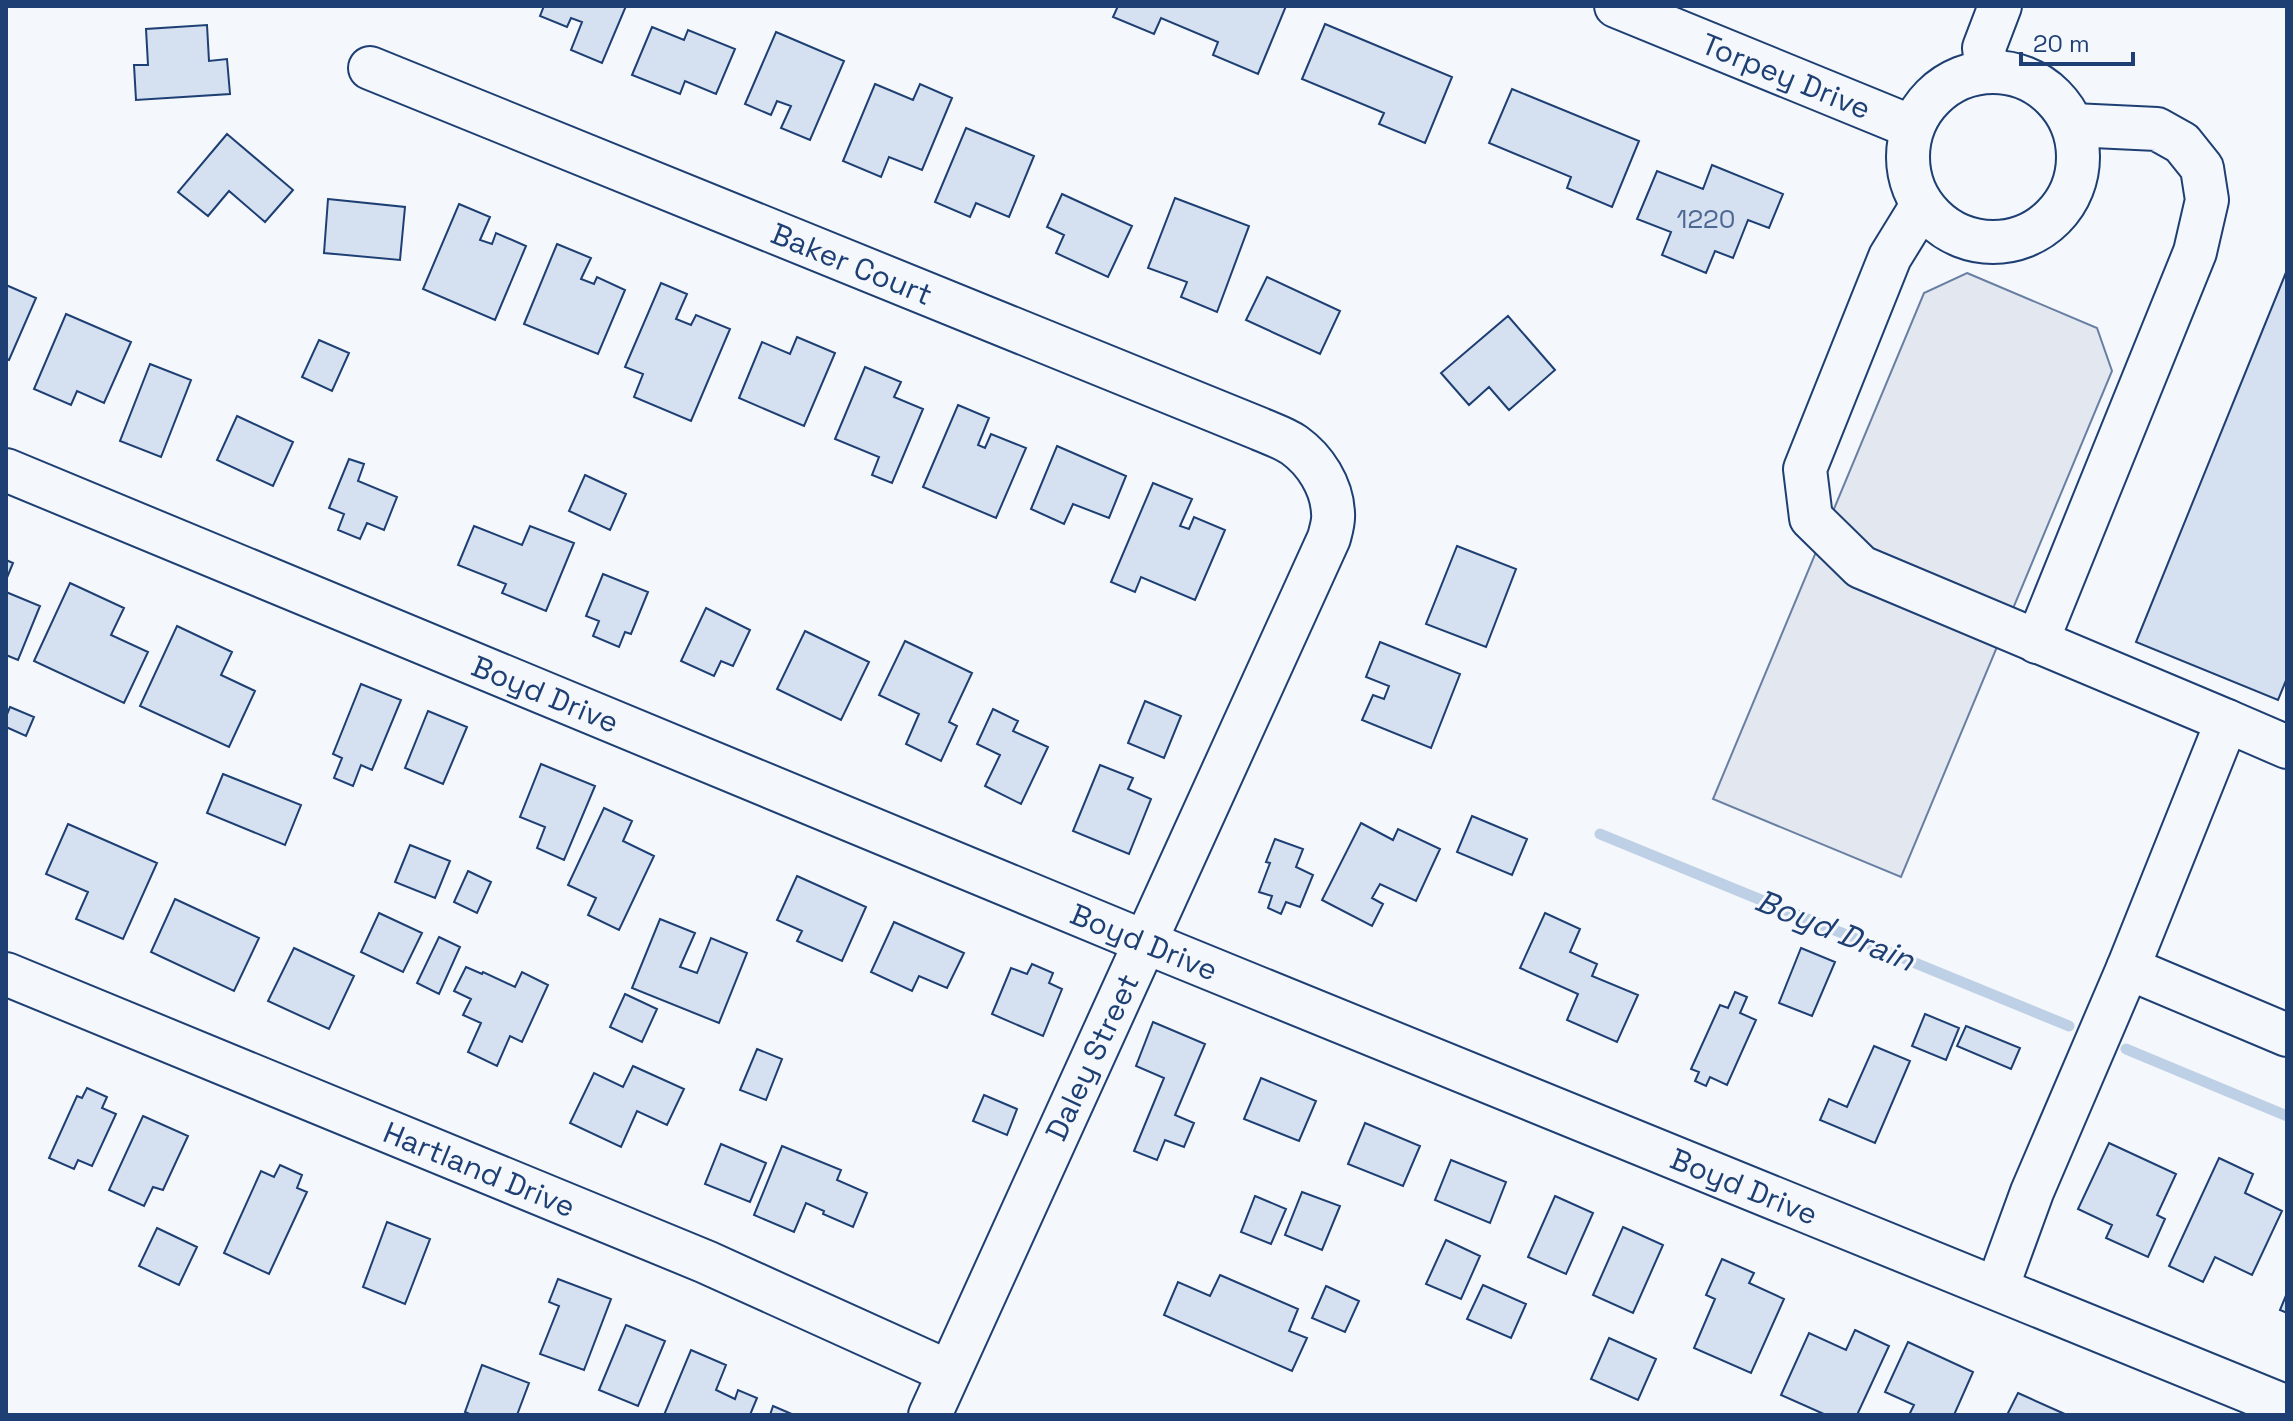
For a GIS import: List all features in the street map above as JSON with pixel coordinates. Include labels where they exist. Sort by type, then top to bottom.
[{"type":"street","name":"Torpey Drive","points":[[1616,6],[1912,127]]},
{"type":"street","points":[[1987,72],[1984,48],[2000,6]]},
{"type":"street","name":"Baker Court","points":[[370,68],[1260,429],[1293,444],[1310,459],[1323,478]]},
{"type":"street","points":[[1987,72],[2006,72],[2034,82],[2057,100],[2073,125],[2079,153],[2075,182],[2062,209],[2042,228],[2018,239],[1991,243],[1964,238],[1941,225],[1922,205],[1910,181],[1906,154],[1912,127],[1926,102],[1949,83],[1987,72]]},
{"type":"street","points":[[2037,642],[2195,252],[2207,200],[2202,168],[2182,143],[2157,129],[2073,125]]},
{"type":"street","points":[[1922,205],[1890,257],[1805,469],[1811,518],[1861,567],[2287,747]]},
{"type":"street","name":"Boyd Drive","points":[[6,470],[1145,942],[2287,1407]]},
{"type":"street","name":"Daley Street","points":[[930,1415],[1329,538],[1334,516],[1323,478]]},
{"type":"street","points":[[1997,1288],[2032,1192],[2128,968],[2227,721]]},
{"type":"street","points":[[2128,968],[2287,1035]]},
{"type":"street","name":"Hartland Drive","points":[[6,974],[706,1262],[949,1372]]},
{"type":"shaded area","points":[[1967,273],[2097,328],[2112,371],[1901,877],[1713,799],[1924,293]]},
{"type":"building","points":[[544,6],[626,6],[602,63],[571,50],[582,22],[571,18],[567,27],[540,16]]},
{"type":"building","points":[[1118,6],[1286,6],[1258,74],[1213,55],[1218,42],[1161,18],[1154,34],[1113,17]]},
{"type":"building","points":[[1325,24],[1452,77],[1425,143],[1379,124],[1384,113],[1302,79]]},
{"type":"building","points":[[207,25],[209,61],[227,59],[230,94],[136,100],[134,65],[148,65],[146,29]]},
{"type":"building","points":[[652,27],[684,40],[688,30],[735,49],[716,94],[685,81],[680,94],[632,75]]},
{"type":"building","points":[[776,32],[844,61],[810,140],[781,128],[791,106],[777,101],[771,115],[745,104]]},
{"type":"building","points":[[875,84],[913,100],[920,84],[952,98],[922,170],[889,157],[881,177],[843,161]]},
{"type":"building","points":[[1512,89],[1639,141],[1612,207],[1567,188],[1571,177],[1489,143]]},
{"type":"building","points":[[966,128],[1034,156],[1009,217],[976,203],[970,217],[935,202]]},
{"type":"building","points":[[227,134],[293,190],[265,222],[229,191],[208,216],[178,192]]},
{"type":"building","points":[[1712,165],[1783,194],[1769,228],[1748,220],[1733,258],[1715,251],[1706,273],[1662,255],[1671,232],[1637,219],[1657,171],[1703,189]]},
{"type":"building","points":[[1062,194],[1132,226],[1108,277],[1056,253],[1064,235],[1047,227]]},
{"type":"building","points":[[1175,198],[1249,226],[1217,312],[1181,297],[1187,282],[1148,268]]},
{"type":"building","points":[[328,199],[405,207],[400,260],[324,253]]},
{"type":"building","points":[[459,204],[490,217],[480,240],[492,244],[496,233],[526,246],[495,320],[423,289]]},
{"type":"building","points":[[557,244],[591,258],[581,279],[594,284],[597,277],[625,290],[598,354],[524,324]]},
{"type":"building","points":[[2287,270],[2287,678],[2278,700],[2136,642]]},
{"type":"building","points":[[1267,277],[1340,311],[1320,354],[1246,320]]},
{"type":"building","points":[[661,283],[687,294],[676,319],[691,325],[696,315],[730,329],[691,421],[634,397],[643,374],[625,367]]},
{"type":"building","points":[[6,285],[36,298],[9,360],[6,359]]},
{"type":"building","points":[[66,314],[131,342],[104,403],[77,391],[71,405],[34,389]]},
{"type":"building","points":[[1508,316],[1555,370],[1509,410],[1489,387],[1469,405],[1441,373]]},
{"type":"building","points":[[797,337],[835,353],[804,426],[739,398],[762,342],[790,354]]},
{"type":"building","points":[[319,340],[349,353],[332,391],[302,377]]},
{"type":"building","points":[[150,364],[191,380],[161,457],[120,441]]},
{"type":"building","points":[[865,367],[901,382],[894,397],[923,409],[892,483],[872,475],[879,457],[835,439]]},
{"type":"building","points":[[958,405],[989,418],[978,445],[985,448],[991,434],[1026,448],[996,518],[923,487]]},
{"type":"building","points":[[237,416],[293,442],[273,486],[217,460]]},
{"type":"building","points":[[1057,446],[1126,476],[1109,518],[1073,504],[1064,524],[1031,509]]},
{"type":"building","points":[[349,459],[364,464],[358,481],[397,497],[384,530],[367,523],[360,539],[338,530],[344,514],[329,508]]},
{"type":"building","points":[[585,475],[626,494],[610,530],[569,511]]},
{"type":"building","points":[[1153,483],[1192,499],[1180,526],[1189,529],[1194,517],[1225,530],[1195,600],[1141,577],[1135,592],[1111,582]]},
{"type":"building","points":[[474,526],[522,545],[530,526],[574,543],[546,611],[502,593],[506,584],[458,565]]},
{"type":"building","points":[[1457,546],[1516,569],[1486,647],[1426,624]]},
{"type":"building","points":[[6,560],[13,563],[6,580]]},
{"type":"building","points":[[603,574],[648,592],[631,634],[625,632],[619,647],[593,636],[599,621],[586,616]]},
{"type":"building","points":[[70,583],[124,608],[111,635],[148,652],[124,703],[34,661]]},
{"type":"building","points":[[6,592],[40,606],[18,660],[6,655]]},
{"type":"building","points":[[706,608],[750,630],[733,666],[721,661],[714,676],[681,661]]},
{"type":"building","points":[[177,626],[232,652],[221,675],[255,691],[229,747],[140,706]]},
{"type":"building","points":[[805,631],[869,662],[841,720],[777,689]]},
{"type":"building","points":[[905,641],[972,673],[949,722],[957,726],[941,761],[906,744],[919,714],[879,695]]},
{"type":"building","points":[[1380,642],[1460,674],[1431,748],[1362,720],[1373,695],[1384,699],[1389,686],[1366,677]]},
{"type":"building","points":[[361,684],[401,700],[372,770],[361,765],[353,786],[334,778],[342,758],[333,754]]},
{"type":"building","points":[[1145,701],[1181,716],[1164,758],[1128,743]]},
{"type":"building","points":[[10,707],[34,717],[26,736],[6,727]]},
{"type":"building","points":[[993,709],[1018,721],[1013,731],[1048,747],[1021,804],[985,786],[1000,755],[977,744]]},
{"type":"building","points":[[428,711],[467,727],[443,784],[405,768]]},
{"type":"building","points":[[541,764],[595,786],[564,860],[537,848],[545,827],[520,817]]},
{"type":"building","points":[[1100,765],[1133,778],[1128,789],[1151,799],[1129,854],[1073,831]]},
{"type":"building","points":[[223,774],[301,805],[285,845],[207,813]]},
{"type":"building","points":[[604,808],[632,821],[623,841],[654,856],[619,930],[588,915],[596,898],[568,885]]},
{"type":"building","points":[[1472,816],[1527,839],[1512,875],[1457,852]]},
{"type":"building","points":[[1361,823],[1393,840],[1398,829],[1440,849],[1416,901],[1380,884],[1372,898],[1383,904],[1372,926],[1322,900]]},
{"type":"building","points":[[68,824],[157,863],[123,939],[76,919],[88,892],[46,874]]},
{"type":"building","points":[[1275,839],[1303,849],[1296,867],[1313,875],[1300,907],[1286,902],[1281,914],[1268,908],[1272,896],[1259,892]]},
{"type":"building","points":[[410,845],[450,861],[435,898],[395,882]]},
{"type":"building","points":[[468,871],[491,882],[477,913],[454,902]]},
{"type":"building","points":[[797,876],[866,907],[842,961],[797,941],[802,931],[777,920]]},
{"type":"building","points":[[175,899],[259,938],[234,991],[151,952]]},
{"type":"building","points":[[379,913],[422,933],[403,972],[361,952]]},
{"type":"building","points":[[1545,913],[1580,929],[1570,952],[1597,964],[1592,976],[1638,995],[1617,1042],[1567,1020],[1578,994],[1520,968]]},
{"type":"building","points":[[660,919],[695,933],[680,967],[697,973],[711,938],[747,953],[719,1023],[632,988]]},
{"type":"building","points":[[894,922],[964,953],[947,988],[919,976],[912,991],[871,972]]},
{"type":"building","points":[[439,937],[460,947],[439,994],[417,983]]},
{"type":"building","points":[[294,948],[354,976],[329,1029],[268,1001]]},
{"type":"building","points":[[1801,948],[1835,962],[1812,1016],[1779,1003]]},
{"type":"building","points":[[1032,964],[1053,973],[1049,983],[1062,989],[1043,1036],[992,1014],[1011,968],[1027,974]]},
{"type":"building","points":[[466,967],[515,987],[522,972],[548,985],[522,1042],[510,1036],[497,1066],[468,1052],[481,1023],[463,1015],[471,999],[454,991]]},
{"type":"building","points":[[1735,992],[1747,997],[1740,1013],[1756,1020],[1727,1085],[1710,1077],[1706,1086],[1695,1081],[1699,1072],[1691,1069],[1720,1005],[1728,1008]]},
{"type":"building","points":[[625,994],[657,1009],[642,1042],[610,1027]]},
{"type":"building","points":[[1925,1014],[1959,1028],[1946,1060],[1912,1046]]},
{"type":"building","points":[[1153,1022],[1205,1044],[1175,1115],[1194,1123],[1184,1147],[1165,1140],[1157,1160],[1134,1151],[1164,1078],[1136,1066]]},
{"type":"building","points":[[1966,1026],[2020,1048],[2011,1069],[1957,1046]]},
{"type":"building","points":[[1874,1046],[1910,1061],[1875,1143],[1820,1120],[1829,1099],[1847,1107]]},
{"type":"building","points":[[757,1049],[782,1059],[766,1100],[740,1090]]},
{"type":"building","points":[[633,1066],[684,1089],[667,1125],[637,1111],[621,1147],[570,1123],[594,1073],[623,1087]]},
{"type":"building","points":[[1261,1078],[1316,1101],[1299,1141],[1244,1119]]},
{"type":"building","points":[[87,1088],[107,1097],[102,1108],[116,1114],[92,1166],[78,1160],[74,1169],[49,1158],[77,1096],[82,1098]]},
{"type":"building","points":[[984,1095],[1017,1109],[1007,1135],[973,1121]]},
{"type":"building","points":[[143,1116],[188,1136],[163,1190],[153,1187],[144,1206],[109,1190]]},
{"type":"building","points":[[1365,1123],[1420,1146],[1403,1186],[1348,1164]]},
{"type":"building","points":[[2109,1143],[2176,1174],[2157,1215],[2165,1219],[2148,1257],[2106,1238],[2112,1225],[2078,1209]]},
{"type":"building","points":[[721,1144],[766,1163],[750,1202],[705,1184]]},
{"type":"building","points":[[782,1146],[841,1170],[837,1180],[867,1193],[853,1227],[806,1203],[794,1232],[754,1215]]},
{"type":"building","points":[[2219,1158],[2253,1174],[2245,1193],[2282,1211],[2252,1275],[2215,1257],[2203,1282],[2169,1266]]},
{"type":"building","points":[[1451,1160],[1506,1182],[1490,1223],[1435,1200]]},
{"type":"building","points":[[280,1165],[302,1175],[297,1188],[307,1192],[269,1274],[224,1253],[261,1171],[274,1177]]},
{"type":"building","points":[[1302,1192],[1340,1206],[1322,1250],[1285,1235]]},
{"type":"building","points":[[1255,1196],[1286,1209],[1271,1244],[1241,1232]]},
{"type":"building","points":[[1555,1196],[1593,1213],[1566,1274],[1528,1257]]},
{"type":"building","points":[[387,1222],[430,1239],[405,1304],[363,1287]]},
{"type":"building","points":[[1623,1227],[1663,1245],[1633,1313],[1593,1295]]},
{"type":"building","points":[[157,1228],[197,1247],[179,1285],[139,1266]]},
{"type":"building","points":[[1446,1240],[1480,1256],[1461,1299],[1426,1284]]},
{"type":"building","points":[[1722,1259],[1754,1273],[1749,1283],[1784,1299],[1751,1373],[1694,1348],[1715,1299],[1706,1295]]},
{"type":"building","points":[[1220,1275],[1298,1309],[1289,1331],[1307,1338],[1292,1371],[1164,1315],[1178,1282],[1210,1296]]},
{"type":"building","points":[[558,1279],[611,1299],[584,1370],[540,1354],[559,1306],[549,1302]]},
{"type":"building","points":[[1483,1285],[1526,1304],[1511,1338],[1467,1319]]},
{"type":"building","points":[[1326,1286],[1359,1301],[1345,1332],[1312,1318]]},
{"type":"building","points":[[2287,1293],[2287,1313],[2280,1310]]},
{"type":"building","points":[[626,1325],[665,1341],[638,1406],[599,1390]]},
{"type":"building","points":[[1855,1330],[1889,1346],[1857,1415],[1826,1415],[1781,1395],[1809,1333],[1846,1350]]},
{"type":"building","points":[[1609,1338],[1656,1359],[1638,1400],[1591,1379]]},
{"type":"building","points":[[1908,1342],[1973,1372],[1954,1415],[1909,1415],[1914,1405],[1885,1392]]},
{"type":"building","points":[[691,1350],[726,1365],[716,1390],[735,1399],[738,1390],[757,1398],[750,1415],[664,1415]]},
{"type":"building","points":[[482,1365],[529,1383],[517,1415],[472,1415],[465,1412]]},
{"type":"building","points":[[2018,1393],[2067,1415],[2007,1415]]},
{"type":"building","points":[[773,1406],[794,1415],[770,1415]]},
{"type":"waterway","name":"Boyd Drain","points":[[1600,834],[2069,1026]]},
{"type":"waterway","name":"Boyd Drain","points":[[2126,1049],[2287,1116]]}]
